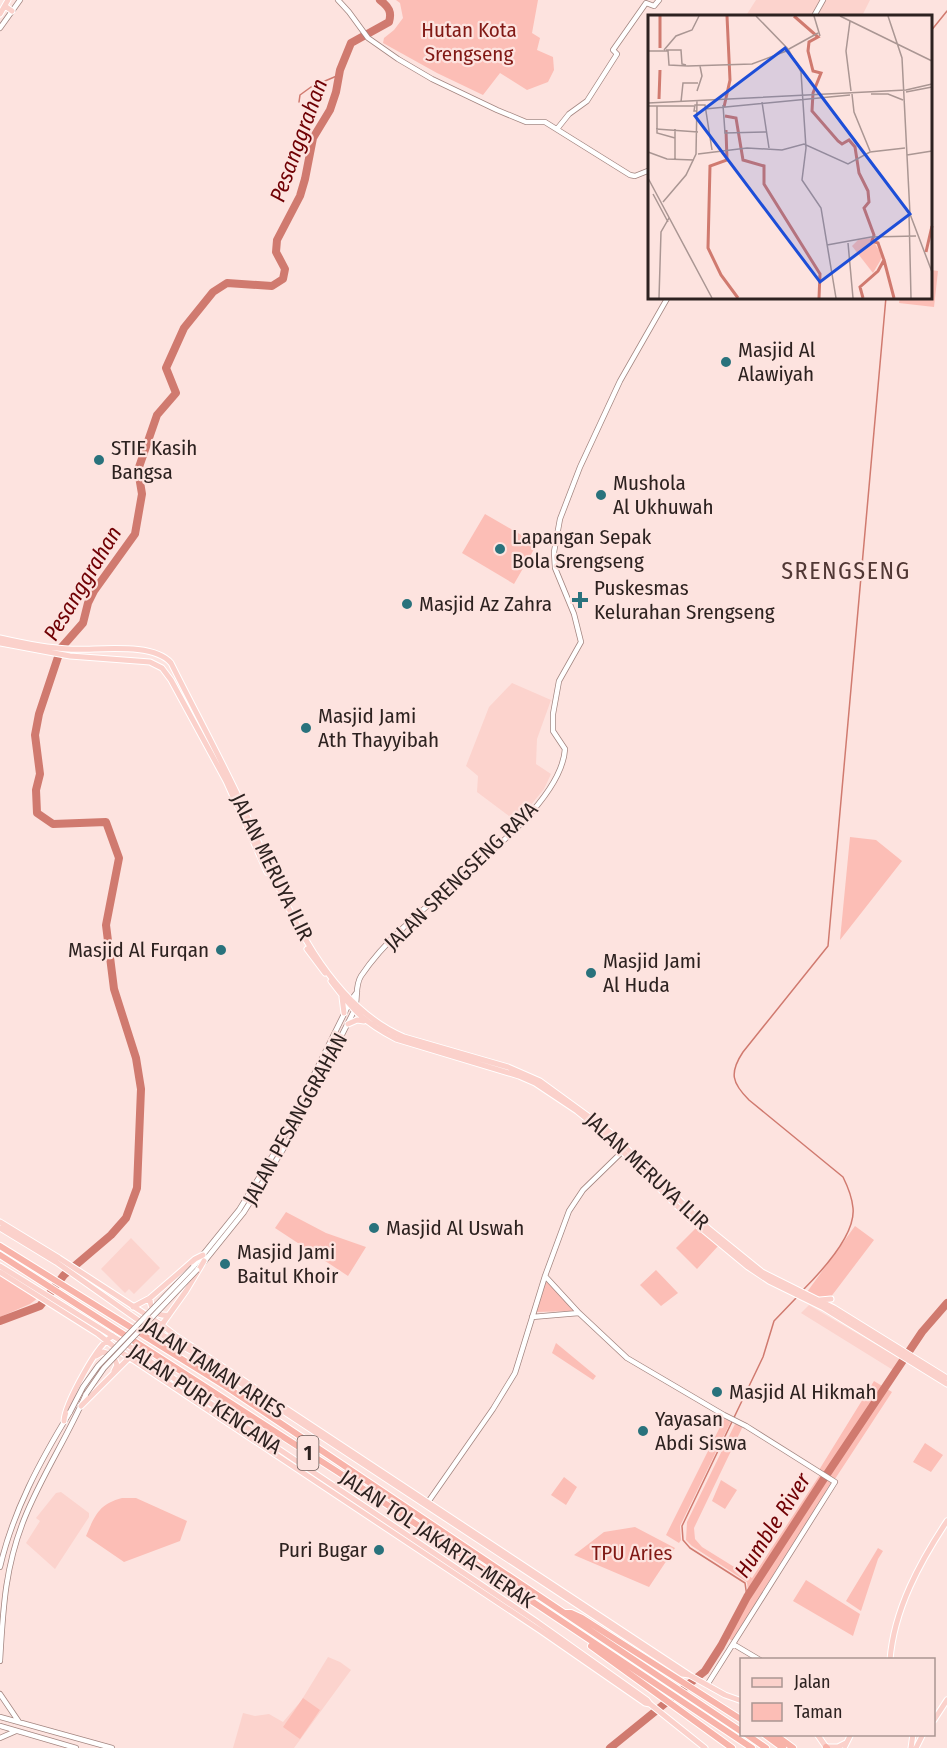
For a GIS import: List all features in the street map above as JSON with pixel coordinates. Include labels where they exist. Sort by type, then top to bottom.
[{"type":"highway","name":"JALAN TOL JAKARTA–MERAK","points":[[0,1246],[67,1297],[338,1472],[752,1748]]},
{"type":"highway","name":"JALAN TOL JAKARTA–MERAK","points":[[0,1255],[73,1291],[225,1386],[565,1613],[582,1618],[669,1678]]},
{"type":"highway","points":[[584,1637],[599,1652],[732,1748]]},
{"type":"highway","points":[[669,1678],[697,1692],[740,1719]]},
{"type":"highway","points":[[669,1678],[686,1694],[740,1731]]},
{"type":"highway","points":[[713,1702],[740,1715]]},
{"type":"highway","points":[[749,1736],[766,1748]]},
{"type":"highway","points":[[767,1736],[783,1748]]},
{"type":"highway","points":[[777,1736],[793,1748]]},
{"type":"main road","points":[[0,28],[20,0]]},
{"type":"main road","points":[[338,0],[367,37],[398,59],[483,104],[521,120],[542,121],[630,175],[635,176],[648,170]]},
{"type":"main road","points":[[557,129],[569,114],[587,101],[646,3],[654,6],[659,0]]},
{"type":"main road","points":[[815,15],[823,0]]},
{"type":"main road","points":[[0,14],[6,3],[12,11]]},
{"type":"main road","name":"JALAN SRENGSENG RAYA","points":[[355,1009],[361,976],[402,928],[502,842],[556,782],[565,752],[552,727],[556,692],[559,681],[581,642],[574,614],[555,568],[554,552],[560,519],[580,467],[620,381],[667,298]]},
{"type":"main road","name":"JALAN MERUYA ILIR","points":[[0,638],[15,644]]},
{"type":"main road","name":"JALAN MERUYA ILIR","points":[[0,643],[69,656],[140,661],[156,664],[162,668],[217,761],[286,911],[313,959],[350,1002]]},
{"type":"main road","points":[[110,650],[113,655],[111,659]]},
{"type":"main road","name":"JALAN MERUYA ILIR","points":[[51,651],[145,651],[159,654],[168,660],[295,921],[317,957],[368,1023],[406,1043],[531,1081],[577,1111],[625,1149]]},
{"type":"main road","name":"JALAN SRENGSENG RAYA","points":[[350,1002],[357,992]]},
{"type":"main road","points":[[342,995],[344,1013]]},
{"type":"main road","name":"JALAN PESANGGRAHAN","points":[[256,1187],[350,1002]]},
{"type":"main road","name":"JALAN MERUYA ILIR","points":[[355,1009],[404,1037],[530,1075],[592,1117],[692,1217],[762,1272],[947,1378]]},
{"type":"main road","name":"JALAN PESANGGRAHAN","points":[[0,1661],[1,1619],[10,1564],[20,1531],[30,1506],[86,1394],[104,1368],[204,1258],[287,1143],[355,1009]]},
{"type":"main road","points":[[348,1024],[357,1020],[368,1023]]},
{"type":"main road","points":[[325,1053],[331,1056]]},
{"type":"main road","points":[[427,1504],[511,1381],[569,1211],[578,1197],[625,1149]]},
{"type":"main road","points":[[0,1222],[77,1274]]},
{"type":"main road","points":[[0,1228],[66,1266]]},
{"type":"main road","points":[[128,1312],[133,1306],[150,1298],[195,1259],[204,1258]]},
{"type":"main road","points":[[155,1332],[186,1291],[204,1258]]},
{"type":"main road","points":[[0,1266],[58,1305]]},
{"type":"main road","name":"JALAN PESANGGRAHAN","points":[[0,1567],[9,1532],[20,1503],[83,1387],[98,1366],[195,1268]]},
{"type":"main road","points":[[0,1272],[36,1291]]},
{"type":"main road","name":"JALAN TAMAN ARIES","points":[[77,1274],[133,1306],[334,1444],[692,1676],[740,1701]]},
{"type":"main road","name":"JALAN TAMAN ARIES","points":[[77,1274],[155,1332],[198,1355],[267,1399]]},
{"type":"main road","points":[[545,1276],[579,1313],[627,1358],[833,1480],[706,1684]]},
{"type":"main road","name":"JALAN MERUYA ILIR","points":[[808,1297],[819,1300],[947,1384]]},
{"type":"main road","points":[[150,1298],[154,1310],[161,1315],[169,1315]]},
{"type":"main road","points":[[819,1300],[831,1299]]},
{"type":"main road","name":"JALAN PURI KENCANA","points":[[58,1305],[86,1319],[132,1348],[180,1383],[527,1616],[647,1700],[705,1748]]},
{"type":"main road","name":"JALAN PURI KENCANA","points":[[58,1305],[130,1357],[652,1706]]},
{"type":"main road","points":[[532,1317],[579,1313]]},
{"type":"main road","points":[[64,1421],[66,1409],[78,1384],[106,1340],[113,1336]]},
{"type":"main road","points":[[81,1406],[130,1357],[132,1348]]},
{"type":"main road","points":[[95,1357],[103,1352],[113,1355],[117,1365],[112,1374]]},
{"type":"main road","points":[[889,1658],[905,1597],[933,1542],[947,1521]]},
{"type":"main road","points":[[733,1644],[758,1658]]},
{"type":"main road","points":[[0,1694],[19,1722]]},
{"type":"main road","points":[[935,1717],[947,1700]]},
{"type":"main road","points":[[0,1717],[112,1748]]},
{"type":"main road","points":[[0,1726],[76,1748]]},
{"type":"main road","points":[[35,1736],[34,1731],[38,1728]]},
{"type":"main road","points":[[0,1738],[16,1731]]},
{"type":"main road","points":[[826,1747],[845,1746]]},
{"type":"shaded area","points":[[756,0],[870,0],[862,15],[747,14]]},
{"type":"shaded area","points":[[512,683],[551,700],[537,739],[536,764],[551,774],[544,789],[517,822],[477,792],[478,776],[466,766],[489,707]]},
{"type":"shaded area","points":[[131,1238],[160,1268],[134,1294],[129,1289],[125,1293],[101,1269]]},
{"type":"shaded area","points":[[809,1305],[902,1360],[893,1370],[801,1313]]},
{"type":"shaded area","points":[[61,1492],[89,1513],[89,1517],[55,1569],[26,1543],[40,1521],[36,1518],[56,1493]]},
{"type":"shaded area","points":[[328,1657],[351,1670],[294,1748],[233,1748],[243,1713],[255,1716],[269,1714],[283,1722],[301,1701]]},
{"type":"green space","name":"Hutan Kota Srengseng","points":[[396,0],[538,0],[532,33],[540,38],[537,50],[553,57],[554,70],[548,82],[527,90],[500,73],[483,95],[383,43],[384,38],[403,18],[400,3]]},
{"type":"green space","points":[[932,270],[938,271],[934,307],[899,303],[900,298],[932,298]]},
{"type":"green space","name":"Lapangan Sepak Bola Srengseng","points":[[485,514],[537,544],[514,584],[462,553]]},
{"type":"green space","points":[[850,837],[876,840],[902,861],[840,940]]},
{"type":"green space","points":[[286,1212],[326,1233],[366,1247],[348,1276],[275,1228]]},
{"type":"green space","points":[[698,1226],[719,1245],[697,1269],[676,1248]]},
{"type":"green space","points":[[855,1226],[874,1240],[827,1302],[807,1292]]},
{"type":"green space","points":[[656,1270],[678,1293],[661,1306],[640,1285]]},
{"type":"green space","points":[[0,1275],[38,1298],[0,1317]]},
{"type":"green space","points":[[546,1279],[576,1311],[536,1312]]},
{"type":"green space","points":[[556,1343],[596,1376],[593,1380],[552,1353]]},
{"type":"green space","points":[[874,1381],[892,1392],[835,1479],[819,1470]]},
{"type":"green space","points":[[724,1419],[731,1421],[680,1526],[681,1540],[679,1543],[666,1535]]},
{"type":"green space","points":[[736,1422],[743,1426],[694,1528],[695,1539],[702,1547],[752,1578],[821,1473],[824,1475],[748,1592],[747,1582],[686,1540],[687,1522]]},
{"type":"green space","points":[[925,1443],[943,1455],[931,1472],[913,1462]]},
{"type":"green space","points":[[827,1476],[833,1481],[733,1641],[727,1638],[748,1597]]},
{"type":"green space","points":[[564,1477],[577,1487],[566,1505],[551,1495]]},
{"type":"green space","points":[[721,1480],[737,1490],[725,1509],[712,1501]]},
{"type":"green space","points":[[136,1498],[187,1521],[180,1541],[124,1562],[86,1536],[99,1511],[114,1500]]},
{"type":"green space","name":"TPU Aries","points":[[635,1527],[675,1548],[649,1587],[574,1555],[604,1532]]},
{"type":"green space","points":[[878,1548],[883,1551],[878,1559],[861,1611],[846,1601]]},
{"type":"green space","points":[[806,1580],[860,1614],[853,1636],[793,1601]]},
{"type":"green space","points":[[303,1698],[320,1710],[300,1739],[283,1727]]},
{"type":"waterway","name":"Pesanggrahan","points":[[0,1321],[40,1306],[64,1275],[111,1235],[126,1218],[137,1188],[141,1089],[136,1058],[114,989],[106,925],[119,858],[106,822],[53,824],[37,813],[36,790],[40,774],[35,735],[39,714],[61,648],[83,623],[94,591],[135,534],[142,494],[138,470],[157,415],[176,393],[166,368],[184,328],[213,292],[227,283],[272,286],[283,279],[285,269],[276,252],[277,240],[300,196],[313,138],[330,110],[340,70],[351,43],[389,22],[389,10],[380,0]]},
{"type":"waterway","points":[[932,30],[947,11]]},
{"type":"waterway","points":[[299,102],[300,95],[311,87],[339,75]]},
{"type":"waterway","points":[[802,1291],[827,1264],[849,1230],[853,1208],[851,1196],[843,1177],[743,1094],[736,1083],[734,1072],[743,1052],[828,946],[886,298]]},
{"type":"waterway","points":[[747,1597],[745,1583],[690,1548],[683,1540],[682,1526],[763,1357],[774,1321],[797,1297]]},
{"type":"waterway","name":"Humble River","points":[[610,1748],[705,1671],[747,1597],[827,1474],[922,1332],[947,1303]]},
{"type":"place","name":"Masjid Al Alawiyah","points":[[726,362]]},
{"type":"place","name":"STIE Kasih Bangsa","points":[[99,460]]},
{"type":"place","name":"Mushola Al Ukhuwah","points":[[601,495]]},
{"type":"place","name":"Lapangan Sepak Bola Srengseng","points":[[500,549]]},
{"type":"place","name":"Puskesmas Kelurahan Srengseng","points":[[580,600]]},
{"type":"place","name":"Masjid Az Zahra","points":[[407,604]]},
{"type":"place","name":"Masjid Jami Ath Thayyibah","points":[[306,728]]},
{"type":"place","name":"Masjid Al Furqan","points":[[221,950]]},
{"type":"place","name":"Masjid Jami Al Huda","points":[[591,973]]},
{"type":"place","name":"Masjid Al Uswah","points":[[374,1228]]},
{"type":"place","name":"Masjid Jami Baitul Khoir","points":[[225,1264]]},
{"type":"place","name":"Masjid Al Hikmah","points":[[717,1392]]},
{"type":"place","name":"Yayasan Abdi Siswa","points":[[643,1431]]},
{"type":"place","name":"Puri Bugar","points":[[379,1550]]},
{"type":"district","name":"SRENGSENG","points":[[846,571]]}]
